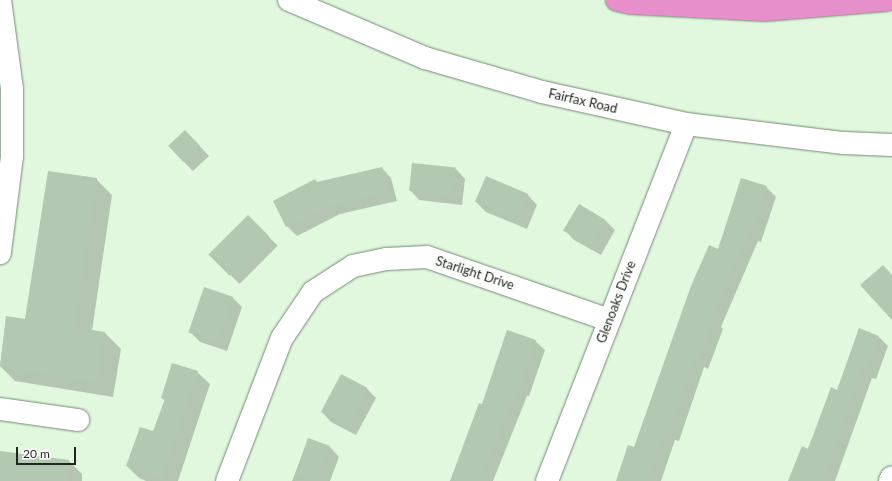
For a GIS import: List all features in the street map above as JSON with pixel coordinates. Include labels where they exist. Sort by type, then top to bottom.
[{"type":"highway","points":[[617,0],[631,3],[765,10],[887,0]]},
{"type":"street","points":[[0,0],[12,89],[12,156],[0,253]]},
{"type":"street","name":"Fairfax Road","points":[[289,0],[425,58],[542,92],[686,124],[844,143],[892,145]]},
{"type":"street","name":"Glenoaks Drive","points":[[547,481],[686,124]]},
{"type":"street","name":"Starlight Drive","points":[[227,481],[282,338],[313,292],[353,266],[387,259],[427,257],[610,320]]},
{"type":"street","points":[[0,409],[78,420]]},
{"type":"street","points":[[890,481],[892,476]]},
{"type":"building","points":[[185,130],[200,146],[183,162],[168,146]]},
{"type":"building","points":[[412,163],[456,168],[453,195],[409,191]]},
{"type":"building","points":[[382,167],[388,192],[330,205],[286,227],[273,201],[315,179],[317,182]]},
{"type":"building","points":[[48,171],[97,178],[75,327],[105,332],[97,382],[0,366],[6,316],[25,319]]},
{"type":"building","points":[[486,176],[528,194],[517,220],[475,202]]},
{"type":"building","points":[[741,178],[767,186],[752,233],[749,232],[712,317],[714,318],[699,360],[694,358],[669,432],[665,431],[648,481],[616,481],[628,445],[634,447],[691,286],[709,245],[718,249]]},
{"type":"building","points":[[579,204],[606,220],[590,247],[563,231]]},
{"type":"building","points":[[248,215],[269,236],[230,276],[208,255]]},
{"type":"building","points":[[883,265],[892,275],[892,320],[860,285]]},
{"type":"building","points":[[204,287],[233,297],[218,342],[188,332]]},
{"type":"building","points":[[859,328],[879,336],[867,370],[862,369],[823,481],[788,481],[802,446],[808,449],[831,387],[837,390]]},
{"type":"building","points":[[507,330],[536,340],[520,387],[518,387],[480,481],[450,481],[479,403],[482,404]]},
{"type":"building","points":[[172,363],[198,371],[162,480],[126,466],[140,427],[153,431],[165,399],[161,398]]},
{"type":"building","points":[[341,374],[367,388],[347,426],[321,412]]},
{"type":"building","points":[[308,438],[330,446],[317,481],[295,474]]},
{"type":"building","points":[[0,451],[69,460],[66,481],[0,481]]}]
